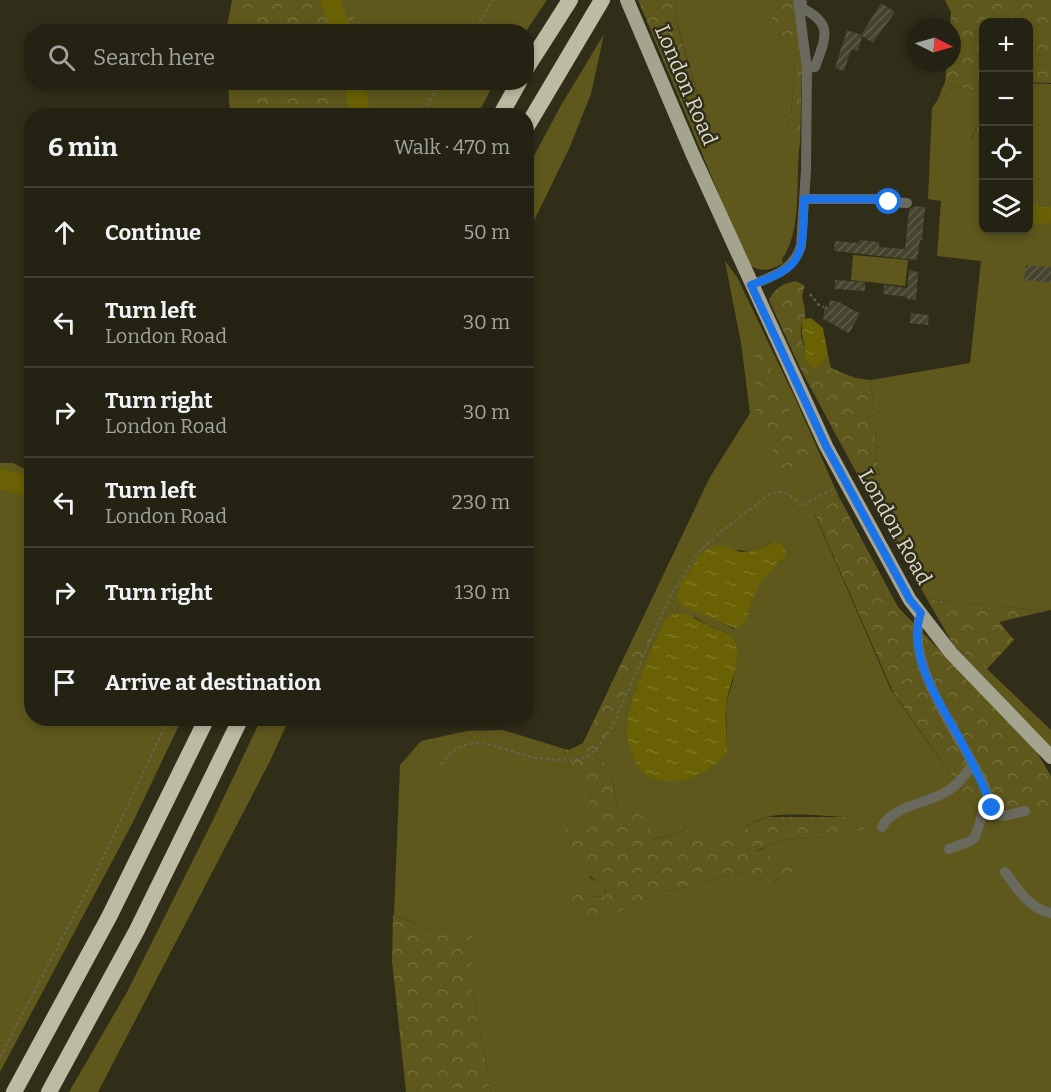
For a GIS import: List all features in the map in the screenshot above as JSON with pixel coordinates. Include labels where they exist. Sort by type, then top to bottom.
[{"type":"highway","points":[[534,56],[570,0]]},
{"type":"highway","points":[[534,115],[598,7]]},
{"type":"highway","points":[[504,108],[515,90]]},
{"type":"highway","points":[[14,1092],[109,917],[203,726]]},
{"type":"highway","points":[[49,1092],[137,930],[237,726]]},
{"type":"main road","name":"London Road","points":[[627,0],[692,153],[826,446],[910,600],[951,653],[1051,757]]},
{"type":"street","points":[[751,285],[792,265],[801,246],[807,68],[800,2]]},
{"type":"street","points":[[800,2],[822,21],[826,30],[815,67],[807,68]]},
{"type":"street","points":[[804,199],[881,199],[907,203]]},
{"type":"street","points":[[921,613],[917,634],[918,647],[926,673],[938,701],[983,783],[994,813],[998,816],[1025,811]]},
{"type":"street","points":[[882,827],[885,820],[892,814],[936,798],[950,790],[972,765]]},
{"type":"street","points":[[949,849],[975,837],[988,798]]},
{"type":"street","points":[[1005,872],[1039,911],[1051,913]]},
{"type":"path","points":[[478,24],[493,0]]},
{"type":"path","points":[[425,108],[436,90]]},
{"type":"path","points":[[810,294],[819,305],[824,307]]},
{"type":"path","points":[[441,764],[452,752],[462,746],[478,743],[498,746],[532,757],[554,760],[580,759],[588,756],[612,727],[670,596],[698,553],[771,493],[783,492],[801,506],[846,483]]},
{"type":"path","points":[[0,1057],[94,877],[165,726]]},
{"type":"green space","points":[[232,0],[547,0],[531,24],[228,24]]},
{"type":"green space","points":[[354,0],[354,24],[238,24],[242,1]]},
{"type":"green space","points":[[638,0],[677,0],[675,17],[704,118],[687,117]]},
{"type":"green space","points":[[677,0],[763,0],[787,51],[795,61],[791,118],[787,126],[800,143],[796,219],[789,247],[782,259],[783,263],[774,268],[761,270],[747,263],[687,117],[704,117],[675,16]]},
{"type":"green space","points":[[763,0],[794,0],[802,68],[800,143],[787,126],[791,118],[795,61],[787,51]]},
{"type":"green space","points":[[945,0],[1051,0],[1051,83],[1033,82],[1033,18],[979,18],[979,92],[956,86],[937,101],[945,82],[946,72],[961,72],[961,18],[951,18],[951,12]]},
{"type":"green space","points":[[604,34],[591,94],[569,149],[534,221],[534,156]]},
{"type":"green space","points":[[1033,83],[1051,84],[1051,610],[1046,611],[927,599],[870,498],[880,491],[871,380],[970,363],[981,261],[937,256],[941,201],[928,199],[932,108],[956,86],[979,92],[979,124],[970,140],[979,140],[979,234],[1033,234]]},
{"type":"green space","points":[[228,90],[490,90],[481,108],[230,108]]},
{"type":"green space","points":[[237,90],[368,90],[372,108],[239,108]]},
{"type":"green space","points":[[979,124],[979,140],[970,141]]},
{"type":"green space","points":[[853,255],[908,260],[905,286],[851,280]]},
{"type":"green space","points":[[725,261],[737,277],[839,497],[815,515],[891,690],[977,811],[1030,808],[1051,819],[1051,1092],[491,1092],[472,985],[472,933],[437,932],[394,915],[400,765],[421,741],[467,731],[503,730],[568,750],[563,749],[578,784],[593,794],[586,825],[590,878],[605,884],[606,897],[589,896],[594,923],[659,893],[736,872],[771,883],[801,868],[755,852],[784,840],[826,837],[844,817],[795,815],[767,817],[751,824],[727,842],[696,828],[652,840],[638,814],[618,812],[608,765],[595,757],[612,727],[652,636],[637,630],[710,477],[750,413],[741,343]],"holes":[[[776,542],[781,561],[760,584],[751,599],[747,616],[734,629],[714,618],[680,605],[676,601],[679,586],[687,576],[732,550],[752,551]],[[695,617],[707,625],[726,632],[737,655],[733,681],[726,703],[727,751],[635,691],[645,669]]]},
{"type":"green space","points":[[796,281],[805,286],[802,297],[805,316],[801,334],[803,344],[809,353],[820,366],[828,355],[831,368],[855,378],[871,380],[880,491],[870,498],[801,370],[769,300],[780,287]]},
{"type":"green space","points":[[756,336],[813,461],[785,477],[754,406]]},
{"type":"green space","points":[[0,463],[13,463],[24,468],[24,726],[179,726],[132,824],[0,1072]]},
{"type":"green space","points":[[839,497],[898,607],[1035,749],[1051,776],[1051,819],[1030,808],[977,811],[893,692],[815,514]]},
{"type":"green space","points":[[927,599],[1046,611],[999,622],[1014,640],[987,669],[954,646]]},
{"type":"green space","points":[[637,630],[653,636],[612,727],[595,757],[608,765],[618,812],[638,814],[647,818],[653,840],[696,828],[727,841],[753,823],[768,817],[844,817],[866,829],[826,837],[784,840],[756,851],[802,868],[770,883],[736,872],[659,893],[595,923],[578,918],[572,899],[578,890],[589,896],[606,897],[605,885],[580,867],[562,842],[566,824],[586,823],[588,806],[593,794],[578,784],[563,749],[569,750],[583,743]]},
{"type":"green space","points":[[954,646],[987,669],[1051,730],[1051,749]]},
{"type":"green space","points":[[258,726],[286,726],[270,761],[98,1092],[69,1092],[127,992]]},
{"type":"green space","points":[[393,915],[437,932],[472,932],[472,985],[491,1092],[406,1092],[392,961]]},
{"type":"water","points":[[1033,201],[1041,207],[1051,207],[1051,223],[1033,224]]},
{"type":"water","points":[[811,318],[823,328],[828,355],[820,366],[815,368],[804,357],[805,348],[802,336],[804,319]]},
{"type":"water","points":[[776,542],[781,544],[787,553],[757,589],[747,618],[737,629],[680,605],[676,601],[679,586],[699,556],[707,549],[720,546],[741,552],[752,551]]},
{"type":"water","points":[[682,613],[725,632],[733,639],[737,656],[726,705],[727,751],[701,774],[686,780],[668,781],[649,777],[641,770],[628,742],[627,727],[639,680],[664,622],[673,614]]},
{"type":"building","points":[[881,3],[895,12],[873,43],[862,36],[858,51],[851,50],[844,71],[835,68],[847,30],[861,35]]},
{"type":"building","points":[[914,206],[925,207],[922,240],[920,240],[917,260],[834,251],[835,241],[859,243],[859,240],[879,242],[879,247],[905,249],[909,210]]},
{"type":"building","points":[[1026,265],[1051,267],[1051,283],[1024,280]]},
{"type":"building","points":[[909,270],[918,272],[916,300],[883,294],[884,285],[907,288]]},
{"type":"building","points":[[835,280],[865,282],[865,291],[835,289]]},
{"type":"building","points":[[830,300],[839,302],[860,314],[849,333],[823,319],[825,306],[829,307]]},
{"type":"building","points":[[911,313],[929,315],[928,325],[910,323]]},
{"type":"waterway","points":[[330,0],[339,24]]},
{"type":"waterway","points":[[356,90],[359,108]]},
{"type":"waterway","points":[[0,479],[24,485]]},
{"type":"route","points":[[889,202],[881,199],[804,199],[801,246],[798,256],[792,265],[751,285],[826,446],[910,600],[921,613],[918,622],[918,647],[926,673],[938,701],[983,783],[992,808]]}]
